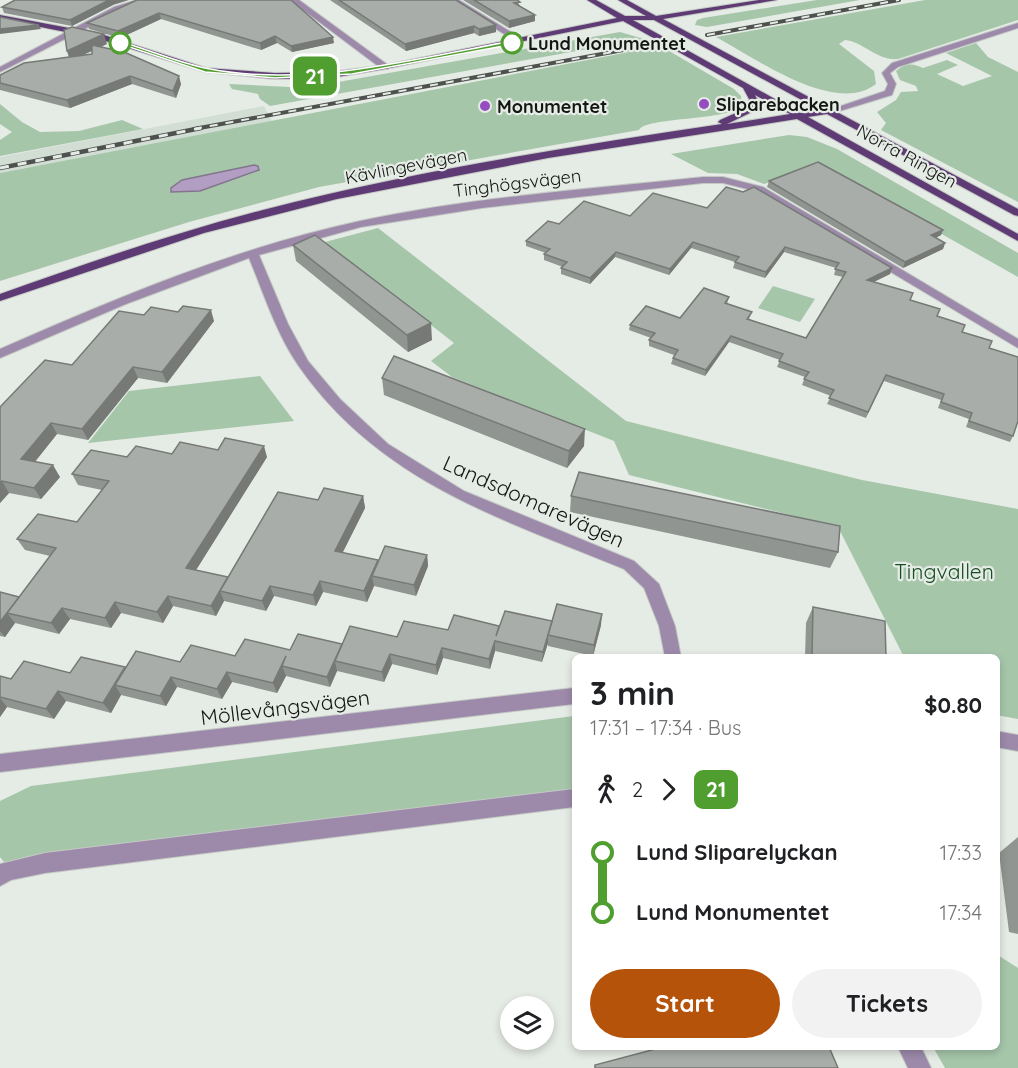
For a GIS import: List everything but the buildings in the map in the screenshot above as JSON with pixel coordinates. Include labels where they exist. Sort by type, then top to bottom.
[{"type":"main road","name":"Norra Ringen","points":[[591,0],[1018,238]]},
{"type":"main road","name":"Norra Ringen","points":[[622,0],[1018,213]]},
{"type":"main road","points":[[0,17],[76,31],[183,64],[234,74],[308,76],[385,67],[626,18],[655,18],[773,0]]},
{"type":"main road","points":[[626,18],[642,10],[658,8]]},
{"type":"main road","points":[[695,12],[685,18],[685,26],[729,58]]},
{"type":"main road","points":[[679,135],[738,117],[751,109],[753,99],[746,85]]},
{"type":"main road","name":"Kävlingevägen","points":[[0,298],[200,231],[279,210],[491,166],[830,111]]},
{"type":"street","points":[[0,70],[117,9],[143,0]]},
{"type":"street","points":[[294,0],[385,67]]},
{"type":"street","points":[[454,0],[507,32]]},
{"type":"street","points":[[830,111],[889,93],[892,84],[886,73],[895,65],[1018,25]]},
{"type":"street","points":[[0,56],[20,59]]},
{"type":"street","name":"Tinghögsvägen","points":[[0,354],[103,308],[253,254],[331,231],[383,220],[510,201],[692,181],[723,180],[759,189],[1018,344]]},
{"type":"street","name":"Landsdomarevägen","points":[[253,254],[290,341],[303,363],[335,402],[384,447],[459,495],[629,565],[651,584],[667,626],[672,654]]},
{"type":"street","name":"Möllevångsvägen","points":[[0,764],[572,696]]},
{"type":"street","points":[[1000,740],[1018,743]]},
{"type":"street","points":[[0,876],[7,871],[45,863],[572,798]]},
{"type":"street","points":[[911,1050],[920,1068]]},
{"type":"shaded area","points":[[264,106],[272,121],[0,173],[0,157]]},
{"type":"shaded area","points":[[258,166],[259,170],[200,191],[171,192],[171,188],[182,180]]},
{"type":"green space","points":[[817,0],[860,0],[707,27],[695,25],[697,20],[703,18]]},
{"type":"green space","points":[[925,0],[1018,0],[1018,20],[898,59],[884,57],[852,41],[845,40],[839,44],[874,71],[876,84],[859,92],[839,93],[818,89],[773,70],[716,37]]},
{"type":"green space","points":[[620,32],[644,39],[270,106],[260,99],[258,94],[232,89],[229,84],[289,87],[327,84]]},
{"type":"green space","points":[[976,43],[988,57],[1018,72],[1018,202],[881,130],[886,123],[877,112],[896,100],[901,92],[918,91],[916,86],[900,80],[896,71],[903,66],[912,65],[923,68],[947,60],[958,65],[937,74],[963,86],[992,76],[946,53]]},
{"type":"green space","points":[[655,47],[664,48],[734,89],[741,96],[742,107],[718,115],[655,123],[639,130],[319,187],[189,222],[0,281],[0,173]]},
{"type":"green space","points":[[0,104],[22,122],[40,132],[79,131],[122,120],[143,129],[0,156],[0,140],[12,132],[0,124]]},
{"type":"green space","points":[[789,135],[807,137],[837,149],[1018,253],[1018,277],[819,165],[764,184],[737,174],[708,173],[671,154]]},
{"type":"green space","name":"Tingvallen","points":[[378,228],[626,421],[862,480],[1018,509],[1018,719],[1000,716],[1000,654],[902,654],[838,527],[629,475],[614,441],[452,377],[431,361],[454,343],[325,242]]},
{"type":"green space","points":[[773,286],[815,299],[800,322],[758,308]]},
{"type":"green space","points":[[260,376],[294,421],[88,443],[129,391]]},
{"type":"green space","points":[[572,716],[572,790],[4,862],[0,857],[0,801],[31,786]]},
{"type":"green space","points":[[1000,957],[1018,968],[1018,1068],[945,1068],[935,1050],[1000,1050]]},
{"type":"railway","points":[[707,35],[899,0]]},
{"type":"railway","points":[[194,129],[656,44]]},
{"type":"railway","points":[[0,168],[201,128]]},
{"type":"bus line","name":"21","points":[[120,43],[205,70],[275,76],[331,75],[404,64],[512,43]]},
{"type":"place","name":"Lund Monumentet","points":[[512,43]]},
{"type":"place","name":"Sliparebacken","points":[[704,104]]},
{"type":"place","name":"Monumentet","points":[[485,106]]}]
